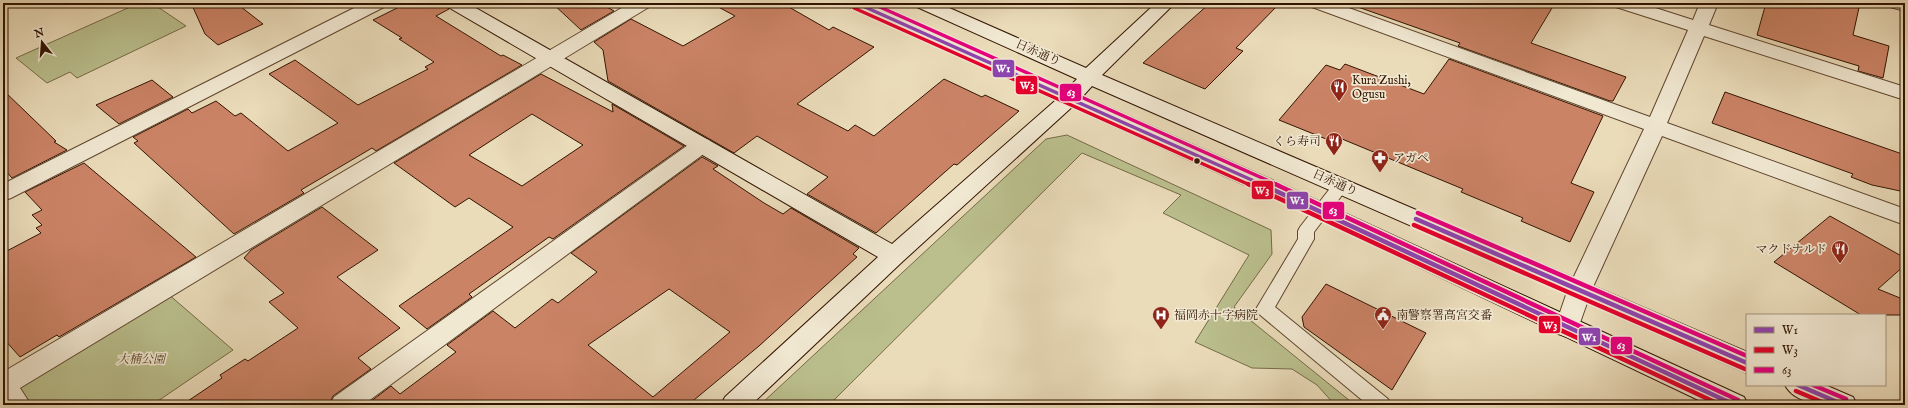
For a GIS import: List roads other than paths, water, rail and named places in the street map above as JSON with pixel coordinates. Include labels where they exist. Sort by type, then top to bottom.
[{"type":"street","points":[[3,193],[378,3]]},
{"type":"street","points":[[454,3],[894,256]]},
{"type":"street","points":[[18,405],[3,385],[643,3]]},
{"type":"street","points":[[856,3],[1322,212],[1735,405]]},
{"type":"street","name":"日赤通り","points":[[923,3],[1746,363]]},
{"type":"street","points":[[734,405],[894,256],[1070,98],[1089,76],[1166,3]]},
{"type":"street","points":[[1318,3],[1905,216]]},
{"type":"street","points":[[1622,3],[1905,94]]},
{"type":"street","points":[[1567,326],[1580,289],[1656,126],[1709,3]]},
{"type":"street","points":[[1896,3],[1905,6]]},
{"type":"street","points":[[343,405],[702,146]]},
{"type":"street","points":[[1800,386],[1844,405]]},
{"type":"lane","points":[[1341,186],[1306,231],[1306,239],[1265,309],[1381,405]]},
{"type":"place","name":"Kura Zushi, Ogusu","points":[[1339,102]]},
{"type":"place","name":"くら寿司","points":[[1334,156]]},
{"type":"place","name":"アガペ","points":[[1380,173]]},
{"type":"place","name":"マクドナルド","points":[[1840,264]]},
{"type":"place","name":"福岡赤十字病院","points":[[1161,330]]},
{"type":"place","name":"南警察署高宮交番","points":[[1383,330]]},
{"type":"park label","name":"大楠公園","points":[[141,359]]}]
